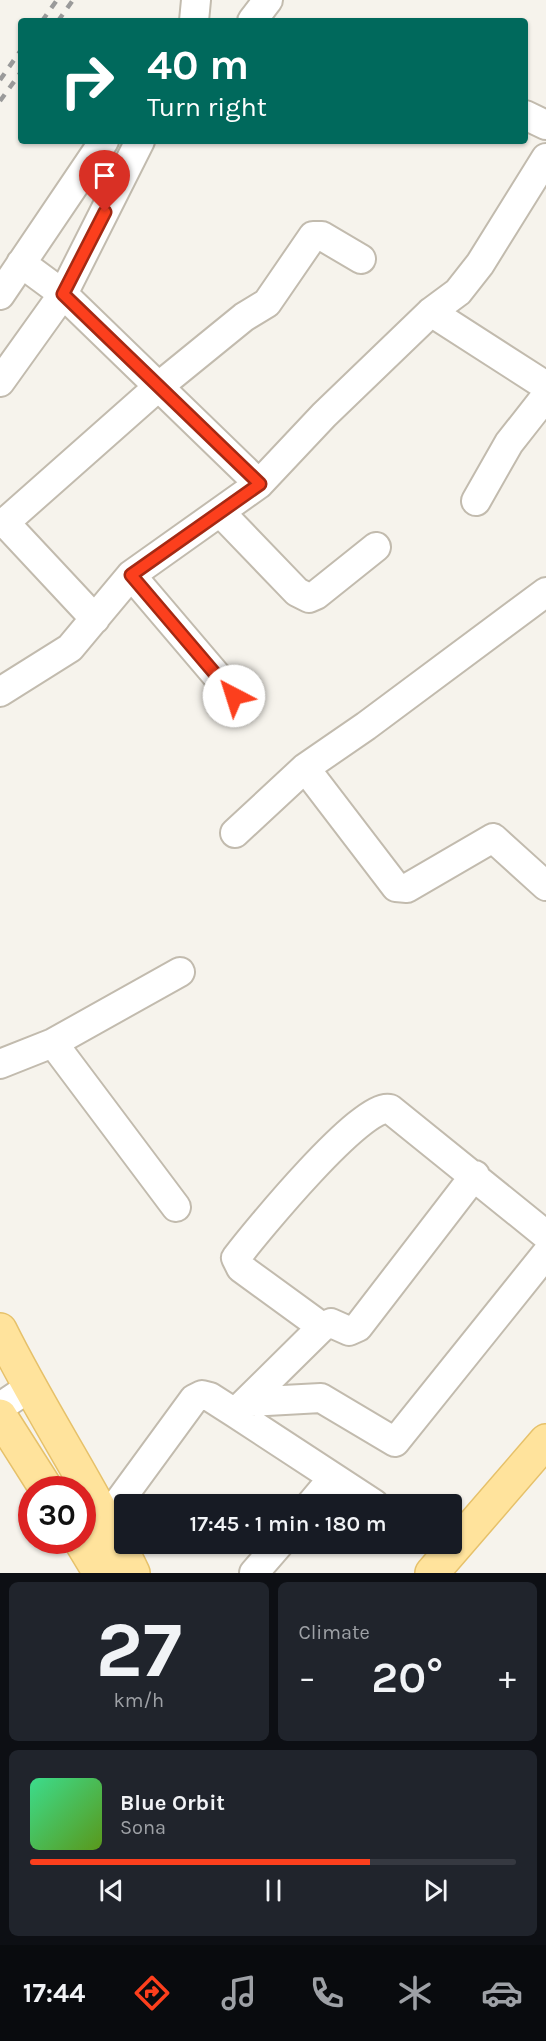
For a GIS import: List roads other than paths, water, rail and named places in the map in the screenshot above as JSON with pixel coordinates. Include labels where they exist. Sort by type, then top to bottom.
[{"type":"main road","points":[[0,1330],[30,1387],[107,1518],[133,1573]]},
{"type":"main road","points":[[0,1416],[38,1476]]},
{"type":"main road","points":[[439,1556],[546,1442]]},
{"type":"main road","points":[[88,1554],[100,1573]]},
{"type":"street","points":[[194,18],[196,0]]},
{"type":"street","points":[[254,18],[268,0]]},
{"type":"street","points":[[528,116],[546,125]]},
{"type":"street","points":[[0,295],[102,144]]},
{"type":"street","points":[[0,382],[63,294],[138,144]]},
{"type":"street","points":[[0,692],[70,648],[131,575],[260,484],[324,415],[431,312],[458,292],[480,264],[546,158]]},
{"type":"street","points":[[94,619],[8,523],[10,518],[158,387],[244,317],[267,303],[313,236],[322,236],[361,259]]},
{"type":"street","points":[[21,263],[63,294],[260,484]]},
{"type":"street","points":[[431,312],[546,386]]},
{"type":"street","points":[[476,501],[509,443],[546,396]]},
{"type":"street","points":[[220,512],[297,592],[309,598],[376,547]]},
{"type":"street","points":[[131,575],[234,696]]},
{"type":"street","points":[[235,833],[305,768],[366,726],[546,592]]},
{"type":"street","points":[[305,768],[396,886],[407,888],[493,838],[546,886]]},
{"type":"street","points":[[0,1064],[53,1043],[180,972]]},
{"type":"street","points":[[53,1043],[176,1207]]},
{"type":"street","points":[[322,1327],[241,1268],[236,1258],[255,1233],[347,1132],[378,1109],[388,1108],[546,1235]]},
{"type":"street","points":[[241,1407],[322,1327],[331,1323],[349,1331],[358,1327],[475,1176]]},
{"type":"street","points":[[241,1407],[321,1398],[396,1442],[546,1254]]},
{"type":"street","points":[[0,1407],[30,1387]]},
{"type":"street","points":[[107,1518],[194,1399],[204,1395],[241,1407],[332,1479],[357,1494]]},
{"type":"street","points":[[319,1494],[332,1479]]},
{"type":"street","points":[[254,1573],[270,1554]]},
{"type":"railway","points":[[44,18],[57,0]]},
{"type":"railway","points":[[60,18],[73,0]]},
{"type":"railway","points":[[0,80],[18,54]]},
{"type":"railway","points":[[0,101],[18,76]]}]
